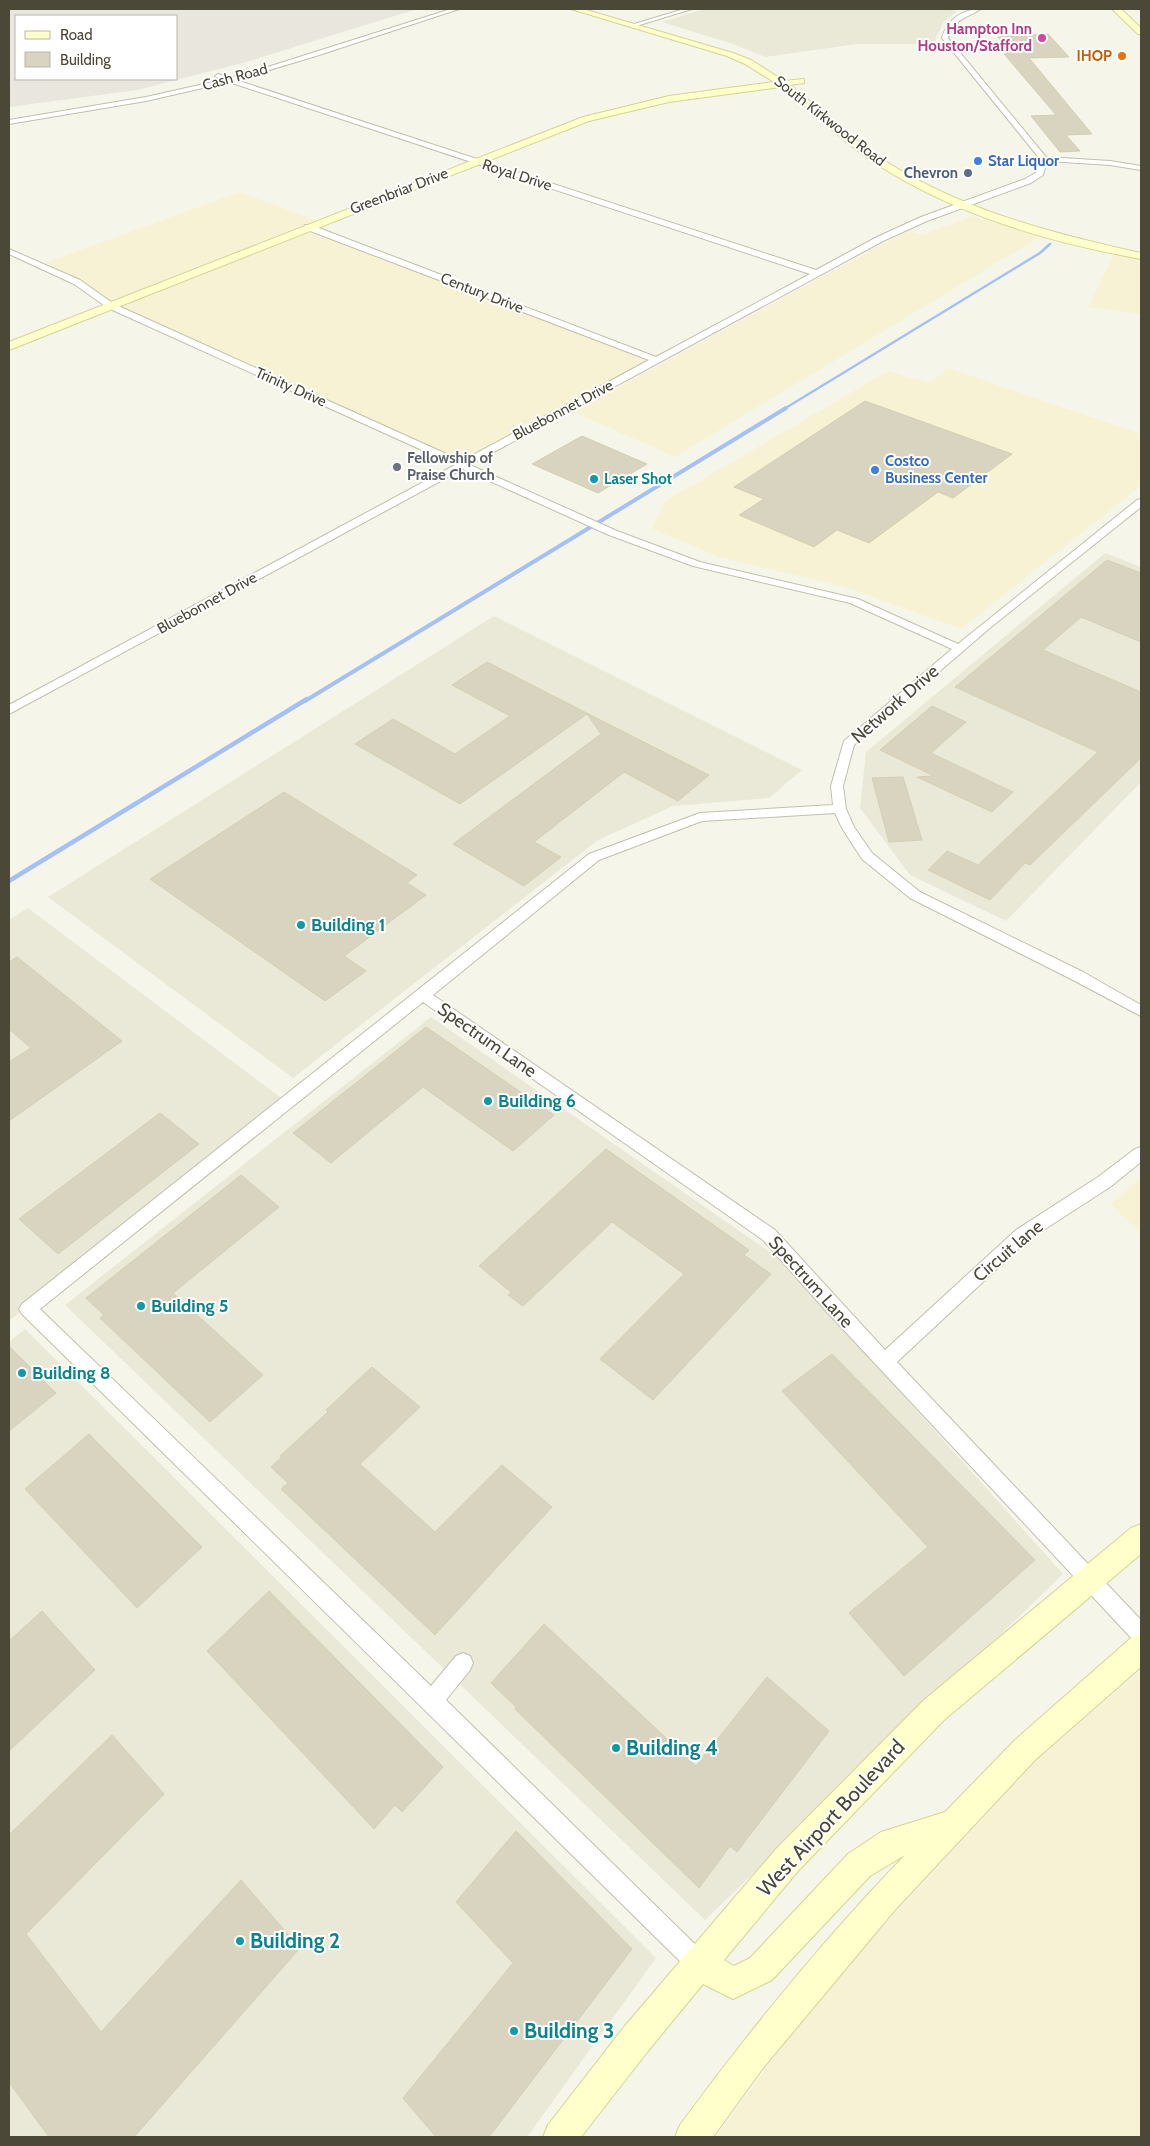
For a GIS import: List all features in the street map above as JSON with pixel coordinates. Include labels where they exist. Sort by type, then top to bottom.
[{"type":"main road","name":"South Kirkwood Road","points":[[575,9],[716,49],[747,62],[785,84],[857,140],[875,159],[898,173],[963,204],[1058,237],[1141,256]]},
{"type":"main road","name":"South Kirkwood Road","points":[[599,9],[727,46],[767,61]]},
{"type":"main road","points":[[1116,9],[1141,32]]},
{"type":"main road","points":[[716,49],[727,46]]},
{"type":"main road","name":"South Kirkwood Road","points":[[787,72],[805,84]]},
{"type":"main road","name":"Greenbriar Drive","points":[[9,346],[571,124],[670,99],[785,84],[805,84]]},
{"type":"main road","points":[[898,173],[914,170]]},
{"type":"main road","points":[[944,186],[977,200],[1064,228],[1141,245]]},
{"type":"main road","name":"West Airport Boulevard","points":[[560,2137],[636,2039],[787,1860],[934,1710],[1141,1537]]},
{"type":"main road","points":[[692,2137],[751,2056],[883,1900],[1025,1750],[1141,1648]]},
{"type":"main road","points":[[699,1964],[733,1984],[761,1969],[859,1865],[892,1843],[954,1825]]},
{"type":"street","points":[[406,17],[436,9]]},
{"type":"street","name":"Cash Road","points":[[9,116],[20,117],[117,105],[228,80],[456,9]]},
{"type":"street","points":[[634,26],[689,9]]},
{"type":"street","points":[[959,9],[968,11]]},
{"type":"street","points":[[978,9],[968,11],[952,21],[946,30],[945,38],[1044,160],[1110,163],[1141,168]]},
{"type":"street","points":[[390,23],[398,20]]},
{"type":"street","name":"Cash Road","points":[[9,122],[20,117],[110,100],[218,76],[373,28]]},
{"type":"street","points":[[333,41],[344,45]]},
{"type":"street","name":"Royal Drive","points":[[218,76],[816,273]]},
{"type":"street","points":[[110,100],[117,105]]},
{"type":"street","name":"Bluebonnet Drive","points":[[9,710],[904,227],[963,204],[1020,185],[1035,177],[1042,170],[1044,160]]},
{"type":"street","name":"Century Drive","points":[[308,227],[656,360]]},
{"type":"street","name":"Trinity Drive","points":[[9,251],[77,282],[111,306],[614,532],[697,564],[854,601],[961,648]]},
{"type":"street","name":"Network Drive","points":[[1141,502],[987,625],[848,744],[837,786],[840,810],[848,828],[867,856],[915,895],[1078,976],[1141,1011]]},
{"type":"street","points":[[699,1964],[432,1701],[28,1309],[423,995],[594,856],[700,817],[840,810]]},
{"type":"street","name":"Spectrum Lane","points":[[423,995],[769,1235],[885,1362],[1141,1634]]},
{"type":"street","name":"Circuit lane","points":[[885,1362],[1022,1235],[1104,1182],[1141,1152]]},
{"type":"street","points":[[432,1701],[463,1663]]},
{"type":"shaded area","points":[[9,9],[417,9],[246,62],[178,79],[178,15],[15,15],[15,80],[176,80],[137,90],[9,107]]},
{"type":"shaded area","points":[[704,9],[947,9],[957,11],[944,21],[935,44],[857,44],[765,57],[733,44],[662,22]]},
{"type":"shaded area","points":[[240,192],[321,222],[309,226],[656,360],[462,465],[111,306],[87,288],[39,265]]},
{"type":"shaded area","points":[[972,216],[1040,237],[675,457],[573,412],[894,238],[909,231],[922,235]]},
{"type":"shaded area","points":[[1115,252],[1141,259],[1141,314],[1088,307]]},
{"type":"shaded area","points":[[948,368],[1141,434],[1141,486],[961,629],[845,587],[719,557],[652,529],[665,501],[888,371],[929,383]]},
{"type":"shaded area","points":[[1105,553],[1141,567],[1141,782],[1006,921],[910,875],[860,808],[866,752]]},
{"type":"shaded area","points":[[494,616],[802,770],[769,798],[673,806],[598,840],[293,1078],[48,897]]},
{"type":"shaded area","points":[[28,908],[288,1103],[9,1321],[9,920]]},
{"type":"shaded area","points":[[431,1017],[784,1262],[1063,1574],[705,1920],[65,1305]]},
{"type":"shaded area","points":[[1141,1177],[1141,1234],[1110,1204]]},
{"type":"shaded area","points":[[25,1329],[656,1958],[527,2137],[9,2137],[9,1342]]},
{"type":"shaded area","points":[[1141,1671],[1141,2137],[716,2137],[820,1995],[1040,1756]]},
{"type":"building","points":[[1048,34],[1069,57],[1029,58],[1092,134],[1066,135],[1080,151],[1060,152],[1031,116],[1056,115],[1004,54],[1010,53],[998,37]]},
{"type":"building","name":"Costco Business Center","points":[[865,401],[1012,454],[953,498],[938,492],[869,543],[837,530],[814,547],[739,515],[764,499],[734,487]]},
{"type":"building","name":"Laser Shot","points":[[582,436],[647,464],[598,493],[532,464]]},
{"type":"building","points":[[1107,560],[1141,573],[1141,642],[1081,617],[1043,650],[1141,692],[1141,758],[1030,865],[1025,863],[990,900],[928,870],[947,851],[978,865],[1098,752],[955,687]]},
{"type":"building","points":[[487,662],[709,775],[678,801],[624,772],[534,842],[561,857],[524,886],[453,844],[601,734],[587,714],[460,804],[355,744],[393,719],[455,754],[510,716],[452,685]]},
{"type":"building","points":[[932,706],[966,722],[931,753],[1013,792],[992,812],[917,777],[934,776],[880,750]]},
{"type":"building","points":[[903,777],[922,840],[889,842],[872,778]]},
{"type":"building","name":"Building 1","points":[[284,792],[417,875],[407,883],[426,895],[344,956],[366,971],[325,1001],[150,879]]},
{"type":"building","points":[[17,957],[122,1041],[9,1121],[9,1062],[31,1048],[9,1029],[9,962]]},
{"type":"building","name":"Building 6","points":[[426,1027],[554,1115],[513,1151],[423,1087],[331,1163],[293,1133]]},
{"type":"building","points":[[160,1113],[199,1144],[58,1254],[19,1219]]},
{"type":"building","points":[[606,1149],[749,1250],[744,1255],[771,1274],[653,1400],[600,1359],[684,1274],[612,1222],[523,1306],[508,1295],[511,1292],[479,1266]]},
{"type":"building","name":"Building 5","points":[[241,1175],[279,1207],[173,1293],[263,1375],[210,1422],[100,1318],[104,1315],[86,1298]]},
{"type":"building","name":"Building 8","points":[[9,1346],[56,1393],[9,1431]]},
{"type":"building","points":[[832,1354],[1035,1560],[904,1676],[849,1613],[928,1547],[782,1391]]},
{"type":"building","points":[[372,1367],[420,1407],[360,1464],[435,1532],[502,1465],[552,1507],[435,1635],[281,1489],[288,1483],[271,1467],[282,1457],[280,1456],[328,1412],[326,1410]]},
{"type":"building","points":[[89,1434],[202,1547],[137,1608],[25,1489]]},
{"type":"building","points":[[269,1591],[443,1767],[402,1812],[395,1805],[374,1829],[207,1651]]},
{"type":"building","points":[[42,1611],[95,1670],[9,1751],[9,1641]]},
{"type":"building","name":"Building 4","points":[[544,1624],[696,1766],[767,1677],[829,1731],[737,1852],[730,1846],[699,1888],[515,1709],[516,1707],[491,1683]]},
{"type":"building","name":"Building 2","points":[[112,1735],[164,1794],[26,1934],[101,2032],[241,1880],[300,1948],[134,2137],[49,2137],[9,2082],[9,1835]]},
{"type":"building","name":"Building 3","points":[[516,1831],[632,1949],[489,2137],[436,2137],[403,2098],[513,1963],[456,1902]]},
{"type":"waterway","points":[[784,409],[1040,253],[1050,244]]},
{"type":"waterway","points":[[305,701],[786,408]]},
{"type":"waterway","points":[[9,881],[307,699]]},
{"type":"place","name":"Hampton Inn Houston/Stafford","points":[[1042,38]]},
{"type":"place","name":"IHOP","points":[[1122,56]]},
{"type":"place","name":"Star Liquor","points":[[978,161]]},
{"type":"place","name":"Chevron","points":[[968,173]]},
{"type":"place","name":"Fellowship of Praise Church","points":[[397,467]]},
{"type":"place","name":"Costco Business Center","points":[[875,470]]},
{"type":"place","name":"Laser Shot","points":[[594,479]]},
{"type":"place","name":"Building 1","points":[[301,925]]},
{"type":"place","name":"Building 6","points":[[488,1101]]},
{"type":"place","name":"Building 5","points":[[141,1306]]},
{"type":"place","name":"Building 8","points":[[22,1373]]},
{"type":"place","name":"Building 4","points":[[616,1748]]},
{"type":"place","name":"Building 2","points":[[240,1941]]},
{"type":"place","name":"Building 3","points":[[514,2031]]}]
